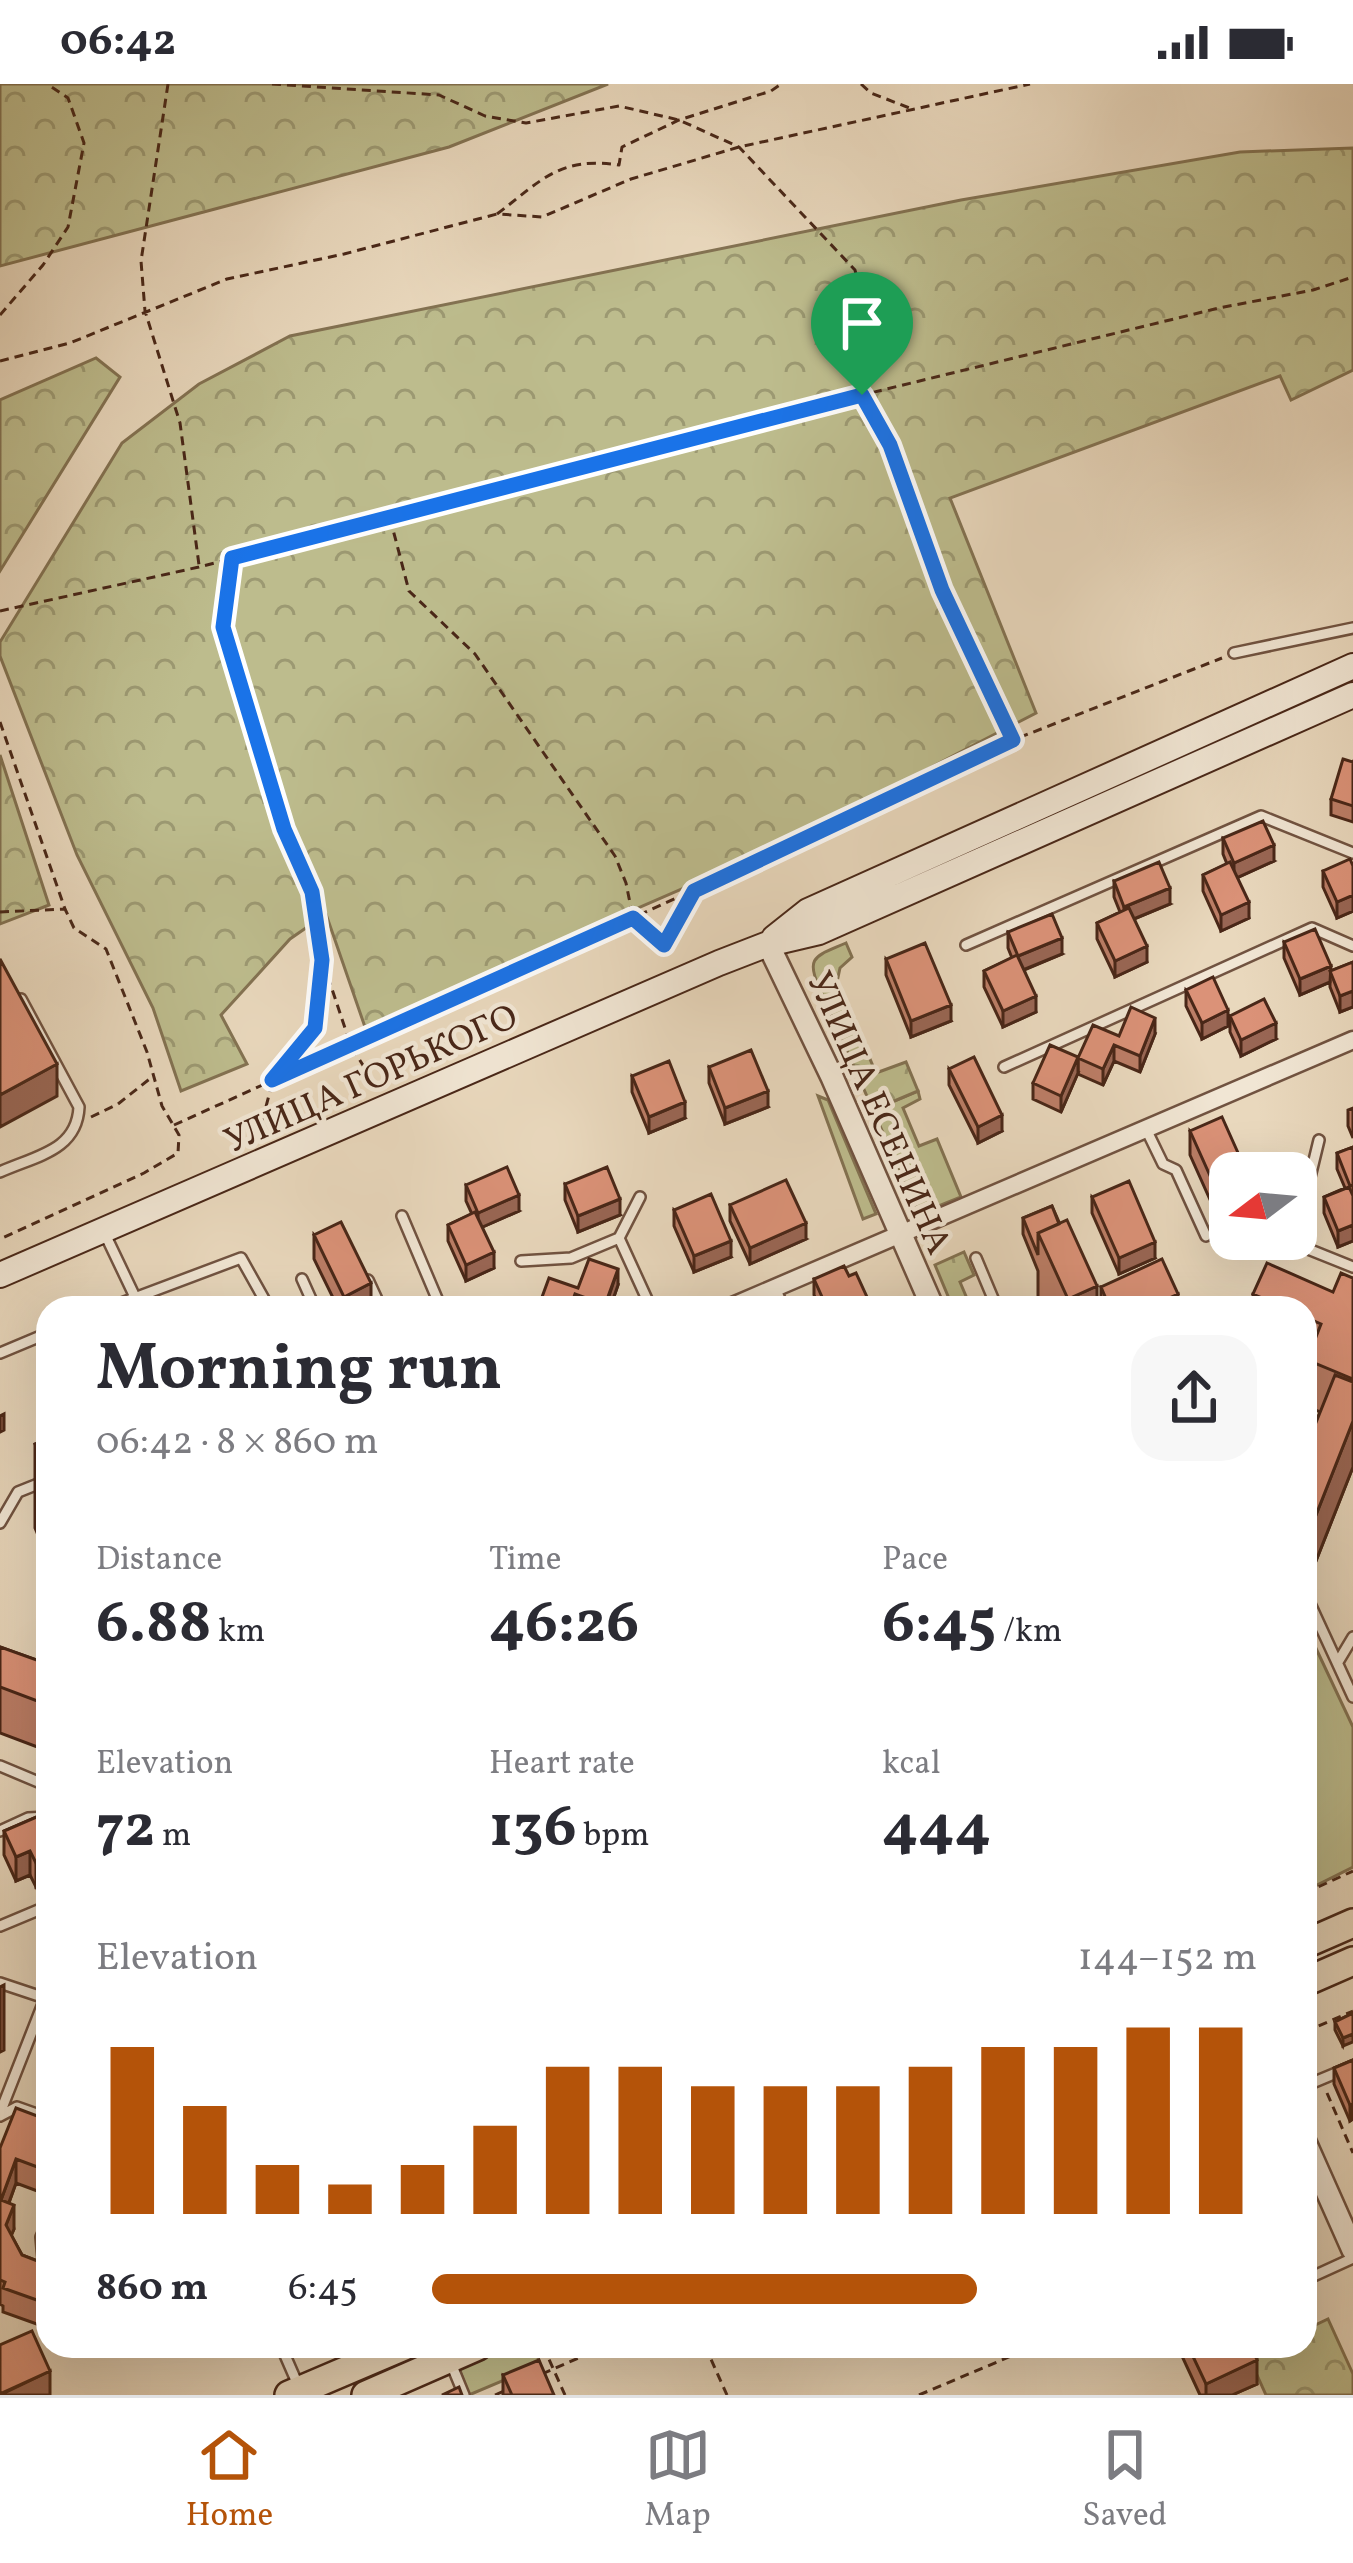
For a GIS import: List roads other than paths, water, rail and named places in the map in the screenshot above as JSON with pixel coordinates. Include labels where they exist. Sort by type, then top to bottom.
[{"type":"main road","name":"УЛИЦА ГОРЬКОГО","points":[[768,944],[808,910],[1353,666]]},
{"type":"main road","name":"УЛИЦА ГОРЬКОГО","points":[[0,1275],[768,944],[819,932],[1353,695]]},
{"type":"main road","points":[[1317,1939],[1353,1923]]},
{"type":"main road","points":[[1317,1977],[1353,1961]]},
{"type":"main road","points":[[294,2392],[375,2358]]},
{"type":"main road","points":[[366,2395],[449,2359]]},
{"type":"street","name":"УЛИЦА ЕСЕНИНА","points":[[768,944],[928,1296]]},
{"type":"street","points":[[756,1296],[1353,1040]]},
{"type":"street","points":[[1317,2182],[1353,2254]]},
{"type":"lane","points":[[1234,653],[1353,628]]},
{"type":"lane","points":[[966,945],[1262,817],[1353,853]]},
{"type":"lane","points":[[1004,1067],[1312,928],[1353,946]]},
{"type":"lane","points":[[0,1172],[73,1136],[79,1107],[32,1016],[11,986]]},
{"type":"lane","points":[[1146,1129],[1162,1164],[1176,1170],[1206,1236]]},
{"type":"lane","points":[[1318,1140],[1300,1218],[1308,1249],[1353,1267]]},
{"type":"lane","points":[[521,1261],[571,1258],[619,1238],[640,1197]]},
{"type":"lane","points":[[402,1216],[436,1296]]},
{"type":"lane","points":[[104,1232],[135,1296]]},
{"type":"lane","points":[[619,1238],[646,1296]]},
{"type":"lane","points":[[138,1296],[241,1258],[262,1296]]},
{"type":"lane","points":[[976,1258],[993,1296]]},
{"type":"lane","points":[[363,1270],[375,1296]]},
{"type":"lane","points":[[302,1279],[310,1296]]},
{"type":"lane","points":[[775,1288],[779,1296]]},
{"type":"lane","points":[[0,1353],[36,1338]]},
{"type":"lane","points":[[0,1523],[18,1492],[36,1485]]},
{"type":"lane","points":[[1317,1618],[1353,1696]]},
{"type":"lane","points":[[1338,1662],[1353,1637]]},
{"type":"lane","points":[[0,1766],[36,1781]]},
{"type":"lane","points":[[0,1831],[36,1818]]},
{"type":"lane","points":[[0,1926],[36,1911]]},
{"type":"lane","points":[[0,1983],[36,1991]]},
{"type":"lane","points":[[0,2114],[36,2022]]},
{"type":"lane","points":[[1317,2081],[1353,2066]]},
{"type":"lane","points":[[0,2114],[17,2108],[36,2114]]},
{"type":"lane","points":[[1317,2274],[1353,2254]]},
{"type":"lane","points":[[284,2358],[294,2392]]},
{"type":"lane","points":[[449,2359],[459,2393]]}]
